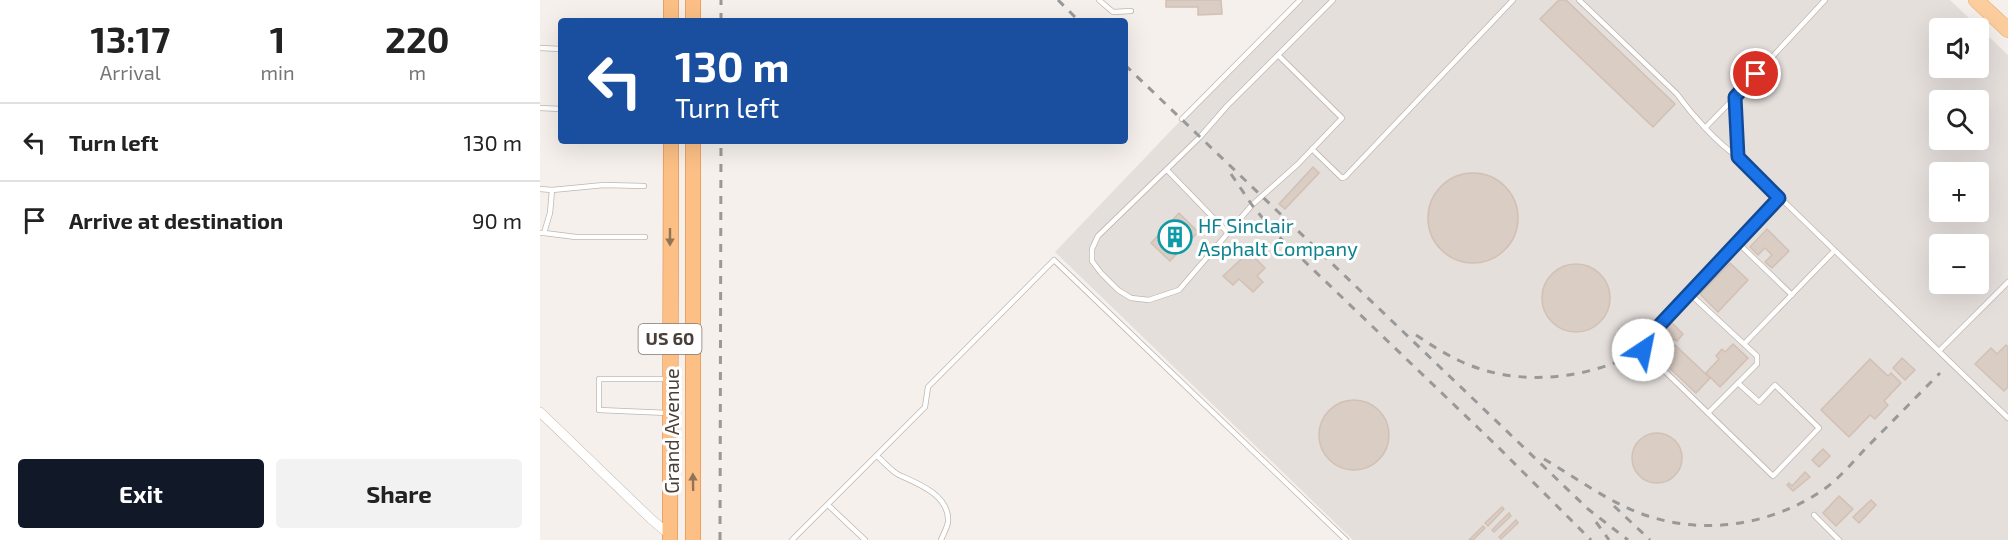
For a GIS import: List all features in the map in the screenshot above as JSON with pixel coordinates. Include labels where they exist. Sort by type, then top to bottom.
[{"type":"highway","points":[[671,0],[671,18]]},
{"type":"highway","points":[[693,0],[693,18]]},
{"type":"highway","name":"Grand Avenue","points":[[670,537],[671,144]]},
{"type":"highway","name":"Grand Avenue","points":[[693,144],[693,540]]},
{"type":"highway","points":[[670,179],[693,180]]},
{"type":"main road","points":[[1976,0],[2008,30]]},
{"type":"street","points":[[540,412],[670,537]]},
{"type":"lane","points":[[1099,0],[1113,12],[1131,10]]},
{"type":"lane","points":[[1182,119],[1300,0]]},
{"type":"lane","points":[[1278,55],[1342,117],[1273,188],[1252,205],[1179,290],[1149,300],[1131,298],[1118,290],[1092,261],[1092,249],[1098,236],[1200,137],[1227,106],[1278,55],[1333,0]]},
{"type":"lane","points":[[1312,149],[1342,178],[1345,177],[1513,0]]},
{"type":"lane","points":[[1579,0],[1677,94],[1727,149],[1738,157],[2008,418]]},
{"type":"lane","points":[[1706,127],[1825,0]]},
{"type":"lane","points":[[540,48],[558,49]]},
{"type":"lane","points":[[1735,97],[1738,157]]},
{"type":"lane","points":[[540,108],[558,108]]},
{"type":"lane","points":[[1167,170],[1228,233]]},
{"type":"lane","points":[[540,189],[604,185],[644,186]]},
{"type":"lane","points":[[552,190],[550,213],[542,233],[576,237],[645,237]]},
{"type":"lane","points":[[1738,383],[1759,402],[1775,385],[1819,428],[1773,476],[1643,350],[1641,345],[1779,198]]},
{"type":"lane","points":[[1737,242],[1792,295]]},
{"type":"lane","points":[[1744,344],[1834,251]]},
{"type":"lane","points":[[792,540],[925,407],[928,387],[1054,260],[1346,540]]},
{"type":"lane","points":[[1939,351],[2008,282]]},
{"type":"lane","points":[[1689,293],[1758,359],[1757,364],[1708,413]]},
{"type":"lane","points":[[670,379],[599,379],[599,410],[670,413]]},
{"type":"lane","points":[[877,456],[897,474],[917,482],[935,494],[946,510],[948,522],[941,540]]},
{"type":"lane","points":[[828,505],[865,540]]},
{"type":"lane","points":[[1814,515],[1839,540]]},
{"type":"shaded area","points":[[1300,0],[1950,0],[1969,18],[1929,18],[1929,78],[1989,78],[1989,37],[2008,55],[2008,540],[1353,540],[1055,252]]},
{"type":"building","points":[[1166,0],[1221,0],[1222,14],[1198,15],[1198,7],[1166,7]]},
{"type":"building","points":[[1559,0],[1566,0],[1675,104],[1653,127],[1540,19]]},
{"type":"building","points":[[1313,167],[1319,173],[1285,209],[1279,204]]},
{"type":"building","points":[[1464,173],[1482,173],[1498,180],[1511,193],[1518,209],[1518,227],[1511,243],[1498,256],[1482,263],[1464,263],[1448,256],[1435,243],[1428,227],[1428,209],[1435,193],[1448,180]]},
{"type":"building","name":"HF Sinclair Asphalt Company","points":[[1179,213],[1198,232],[1170,261],[1151,243]]},
{"type":"building","points":[[1767,229],[1789,251],[1772,268],[1765,262],[1772,255],[1765,248],[1758,255],[1750,247]]},
{"type":"building","points":[[1249,252],[1265,268],[1257,276],[1263,282],[1253,292],[1239,279],[1233,285],[1223,276]]},
{"type":"building","points":[[1730,263],[1748,280],[1718,312],[1700,294]]},
{"type":"building","points":[[1576,264],[1589,267],[1600,274],[1607,285],[1610,298],[1607,311],[1600,322],[1589,329],[1576,332],[1563,329],[1552,322],[1545,311],[1542,298],[1545,285],[1552,274],[1563,267]]},
{"type":"building","points":[[1672,323],[1683,334],[1677,341],[1674,339],[1672,341],[1663,332]]},
{"type":"building","points":[[1733,344],[1748,358],[1720,387],[1706,373],[1719,359],[1716,356],[1722,349],[1725,352]]},
{"type":"building","points":[[1675,345],[1710,378],[1696,393],[1661,360]]},
{"type":"building","points":[[2006,345],[2008,347],[2008,387],[2004,391],[1975,364],[1991,348],[1997,354]]},
{"type":"building","points":[[1902,358],[1915,370],[1905,380],[1893,368]]},
{"type":"building","points":[[1870,359],[1888,376],[1891,373],[1901,383],[1884,401],[1888,405],[1875,419],[1870,415],[1849,437],[1821,410]]},
{"type":"building","points":[[1354,400],[1367,403],[1379,410],[1386,422],[1389,435],[1386,448],[1379,460],[1367,467],[1354,470],[1341,467],[1329,460],[1322,448],[1319,435],[1322,422],[1329,410],[1341,403]]},
{"type":"building","points":[[1657,433],[1675,440],[1682,458],[1675,476],[1657,483],[1639,476],[1632,458],[1639,440]]},
{"type":"building","points":[[1823,449],[1830,456],[1819,467],[1812,460]]},
{"type":"building","points":[[1805,472],[1810,477],[1793,491],[1787,485],[1789,483],[1792,486]]},
{"type":"building","points":[[1839,496],[1853,509],[1836,526],[1823,513]]},
{"type":"building","points":[[1871,500],[1876,505],[1859,523],[1853,517]]},
{"type":"building","points":[[1502,507],[1504,509],[1488,526],[1485,523]]},
{"type":"building","points":[[1509,513],[1511,516],[1494,532],[1492,530]]},
{"type":"building","points":[[1516,520],[1518,523],[1501,539],[1499,537]]},
{"type":"building","points":[[1483,526],[1485,528],[1473,540],[1469,540]]},
{"type":"railway","points":[[721,0],[721,18]]},
{"type":"railway","points":[[1058,0],[1076,18]]},
{"type":"railway","points":[[1128,68],[1588,509],[1628,540]]},
{"type":"railway","points":[[720,540],[721,144]]},
{"type":"railway","points":[[1231,174],[1274,232],[1497,446],[1591,540]]},
{"type":"railway","points":[[1416,335],[1460,361],[1480,369],[1520,377],[1562,376],[1622,360]]},
{"type":"railway","points":[[1544,459],[1608,498],[1648,516],[1692,525],[1737,524],[1780,512],[1826,488],[1940,373]]},
{"type":"railway","points":[[1614,506],[1650,540]]},
{"type":"railway","points":[[1596,522],[1609,540]]},
{"type":"place","name":"HF Sinclair Asphalt Company","points":[[1175,237]]},
{"type":"route","points":[[1643,350],[1641,345],[1779,198],[1738,157],[1735,97],[1756,74]]}]
